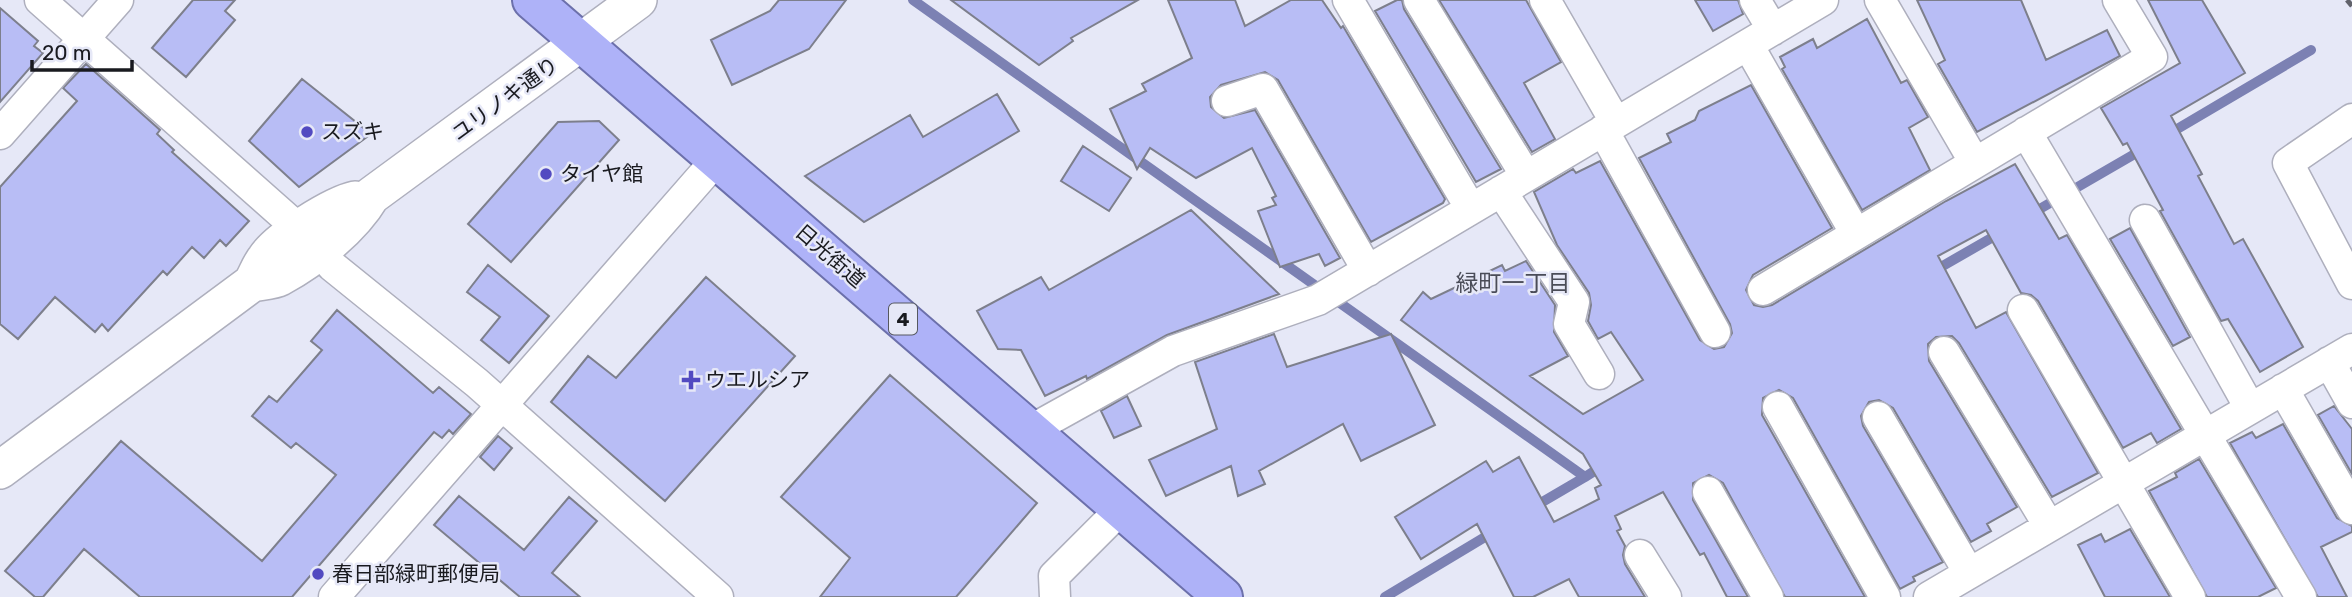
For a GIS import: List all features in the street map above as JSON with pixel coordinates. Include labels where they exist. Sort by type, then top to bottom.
[{"type":"highway","name":"日光街道","points":[[532,0],[1223,597]]},
{"type":"street","points":[[40,0],[310,239],[332,266],[503,405],[718,597]]},
{"type":"street","points":[[0,134],[118,0]]},
{"type":"street","name":"ユリノキ通り","points":[[0,470],[252,283],[278,278],[310,239],[359,216],[371,196],[638,0]]},
{"type":"street","points":[[1348,0],[1471,209]]},
{"type":"street","points":[[1419,0],[1574,302],[1569,324],[1599,374]]},
{"type":"street","points":[[1545,0],[1715,332]]},
{"type":"street","points":[[1755,0],[1760,37],[1856,234]]},
{"type":"street","points":[[1031,430],[1173,351],[1318,300],[1823,0]]},
{"type":"street","points":[[1880,0],[1975,163]]},
{"type":"street","points":[[1763,290],[2152,57],[2118,0]]},
{"type":"street","points":[[1227,101],[1263,89],[1368,271]]},
{"type":"street","points":[[2352,119],[2288,163],[2352,284]]},
{"type":"street","points":[[2026,132],[2301,597]]},
{"type":"street","points":[[334,597],[718,158]]},
{"type":"street","points":[[2146,220],[2250,408]]},
{"type":"street","points":[[2023,310],[2190,597]]},
{"type":"street","points":[[1944,352],[2049,526]]},
{"type":"street","points":[[1929,597],[2340,356],[2352,403]]},
{"type":"street","points":[[2283,389],[2352,509]]},
{"type":"street","points":[[1777,407],[1885,597]]},
{"type":"street","points":[[1878,417],[1969,573]]},
{"type":"street","points":[[1708,492],[1768,597]]},
{"type":"street","points":[[1055,597],[1054,576],[1121,509]]},
{"type":"street","points":[[1640,555],[1666,597]]},
{"type":"building","points":[[193,0],[235,0],[225,11],[235,20],[186,77],[152,48]]},
{"type":"building","points":[[779,0],[846,0],[809,49],[732,85],[711,40],[770,11]]},
{"type":"building","points":[[951,0],[1138,0],[1071,38],[1073,41],[1039,65]]},
{"type":"building","points":[[1168,0],[1235,0],[1245,26],[1291,0],[1322,0],[1341,28],[1343,26],[1445,199],[1443,203],[1371,242],[1278,80],[1265,72],[1221,85],[1210,97],[1211,107],[1224,118],[1255,110],[1340,258],[1325,266],[1319,254],[1280,267],[1258,211],[1276,205],[1272,198],[1276,196],[1252,148],[1196,178],[1150,148],[1137,169],[1110,109],[1146,91],[1142,84],[1192,58]]},
{"type":"building","points":[[1402,0],[1404,9],[1501,169],[1476,182],[1375,11]]},
{"type":"building","points":[[1439,0],[1526,0],[1561,62],[1524,83],[1555,139],[1532,152]]},
{"type":"building","points":[[1695,0],[1738,0],[1743,14],[1713,31]]},
{"type":"building","points":[[1917,0],[2021,0],[2046,60],[2107,30],[2120,56],[1977,132],[1938,64],[1945,60]]},
{"type":"building","points":[[2148,0],[2202,0],[2245,73],[2171,116],[2202,174],[2198,176],[2234,244],[2243,239],[2303,347],[2260,372],[2228,319],[2221,321],[2160,211],[2163,210],[2127,143],[2123,145],[2101,108],[2180,63]]},
{"type":"building","points":[[0,8],[38,41],[34,46],[43,53],[0,102]]},
{"type":"building","points":[[1867,19],[1901,83],[1907,80],[1928,117],[1909,128],[1930,170],[1862,210],[1782,69],[1785,67],[1780,57],[1813,39],[1817,48]]},
{"type":"building","points":[[86,64],[160,130],[157,134],[174,150],[172,152],[249,221],[226,246],[220,240],[204,258],[192,247],[167,275],[163,271],[108,331],[102,324],[95,332],[55,297],[18,339],[0,324],[0,187],[77,101],[63,88]]},
{"type":"building","points":[[302,79],[371,134],[299,187],[249,141]]},
{"type":"building","points":[[1751,85],[1832,228],[1753,275],[1746,290],[1754,305],[1772,305],[1946,201],[2015,164],[2059,239],[2067,235],[2181,429],[2157,443],[2151,433],[2123,448],[2038,301],[2031,295],[2021,293],[1986,230],[1938,256],[1976,328],[2006,312],[2098,473],[2052,497],[1959,343],[1952,336],[1936,337],[1928,344],[1929,361],[2017,507],[1987,524],[1991,531],[1971,542],[1893,408],[1879,400],[1869,402],[1861,416],[1863,426],[1943,562],[1913,577],[1915,581],[1900,589],[1793,398],[1779,390],[1763,398],[1762,415],[1865,597],[1785,597],[1723,483],[1709,475],[1693,483],[1693,500],[1748,597],[1727,597],[1704,553],[1700,555],[1663,492],[1615,516],[1621,529],[1617,531],[1625,546],[1625,564],[1645,597],[1579,597],[1569,579],[1533,597],[1514,597],[1477,524],[1421,559],[1395,517],[1486,461],[1493,472],[1519,457],[1554,522],[1599,499],[1595,488],[1601,485],[1583,454],[1401,320],[1423,292],[1431,299],[1502,265],[1505,271],[1526,261],[1555,305],[1554,332],[1568,356],[1530,376],[1583,414],[1643,380],[1611,332],[1598,339],[1588,321],[1591,305],[1589,293],[1557,245],[1534,192],[1573,169],[1576,173],[1600,161],[1700,340],[1714,349],[1724,347],[1732,333],[1730,324],[1639,158],[1671,142],[1667,134],[1695,120],[1699,111]]},
{"type":"building","points":[[997,94],[1019,131],[864,222],[805,176],[910,115],[923,137]]},
{"type":"building","points":[[599,121],[619,140],[511,262],[468,224],[558,122]]},
{"type":"building","points":[[1083,146],[1131,178],[1109,211],[1061,181]]},
{"type":"building","points":[[1191,210],[1279,294],[1167,335],[1087,379],[1086,376],[1045,396],[1021,350],[998,349],[977,311],[1041,277],[1049,290]]},
{"type":"building","points":[[2130,228],[2190,337],[2173,346],[2110,239]]},
{"type":"building","points":[[488,265],[549,316],[509,363],[481,340],[500,317],[467,292]]},
{"type":"building","points":[[706,277],[795,356],[665,501],[551,402],[588,356],[616,378]]},
{"type":"building","points":[[337,310],[433,393],[439,387],[471,414],[453,434],[449,430],[442,438],[434,432],[292,597],[140,597],[84,549],[43,597],[35,597],[5,571],[121,441],[262,561],[336,475],[296,443],[291,448],[252,416],[269,396],[277,402],[322,350],[311,341]]},
{"type":"building","points":[[1274,334],[1287,367],[1391,334],[1435,425],[1361,461],[1343,424],[1259,471],[1265,484],[1238,496],[1231,466],[1166,496],[1149,460],[1217,429],[1195,362]]},
{"type":"building","points":[[890,375],[1037,503],[956,597],[820,597],[850,558],[781,497]]},
{"type":"building","points":[[1127,396],[1141,426],[1114,438],[1101,411]]},
{"type":"building","points":[[2334,406],[2352,429],[2352,474],[2318,415]]},
{"type":"building","points":[[2283,424],[2337,518],[2352,526],[2352,532],[2321,547],[2347,597],[2318,597],[2230,443],[2252,432],[2256,438]]},
{"type":"building","points":[[498,436],[512,448],[494,470],[480,457]]},
{"type":"building","points":[[2199,459],[2276,588],[2258,597],[2207,597],[2149,491],[2177,477],[2175,473]]},
{"type":"building","points":[[459,496],[524,550],[569,497],[597,521],[552,573],[580,597],[520,597],[434,525]]},
{"type":"building","points":[[2130,529],[2170,597],[2105,597],[2078,545],[2101,534],[2105,542]]},
{"type":"waterway","points":[[913,0],[1585,477],[1604,465]]},
{"type":"waterway","points":[[2167,135],[2311,50]]},
{"type":"waterway","points":[[2031,214],[2145,148]]},
{"type":"waterway","points":[[1934,271],[2000,233]]},
{"type":"waterway","points":[[1532,508],[1585,477]]},
{"type":"waterway","points":[[1385,597],[1495,531]]},
{"type":"railway","points":[[2347,0],[2352,6]]},
{"type":"place","name":"スズキ","points":[[307,132]]},
{"type":"place","name":"タイヤ館","points":[[546,174]]},
{"type":"place","name":"ウエルシア","points":[[691,380]]},
{"type":"place","name":"春日部緑町郵便局","points":[[318,574]]},
{"type":"district","name":"緑町一丁目","points":[[1513,283]]}]
